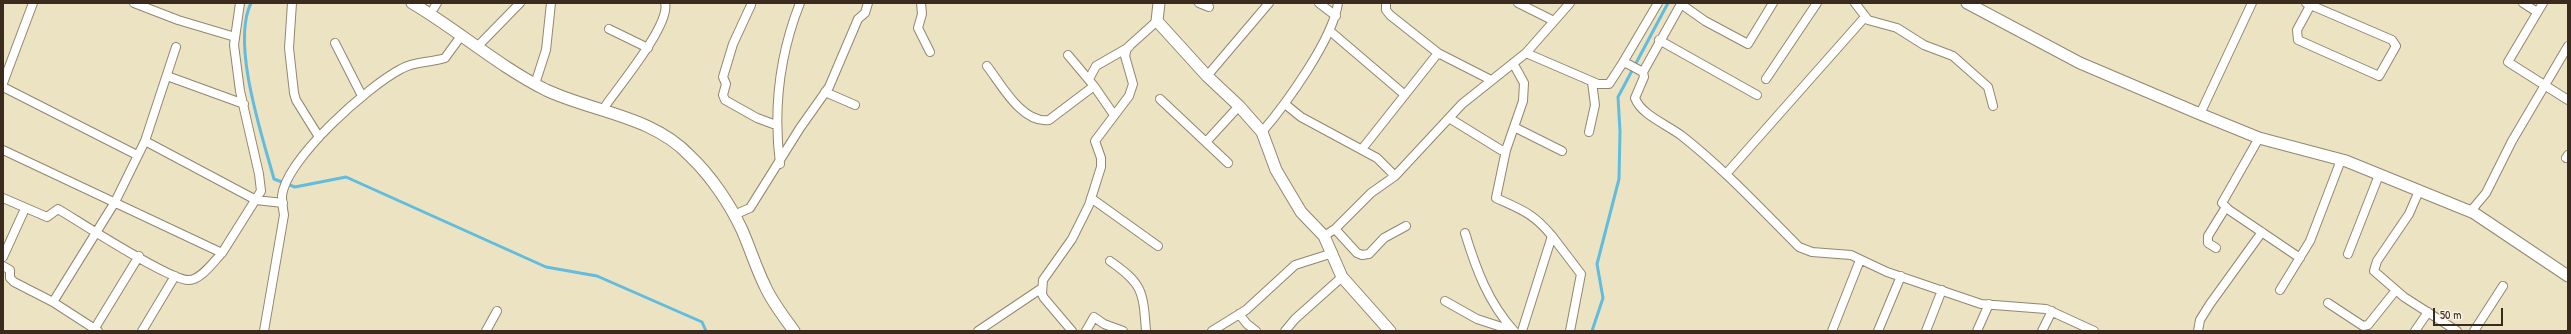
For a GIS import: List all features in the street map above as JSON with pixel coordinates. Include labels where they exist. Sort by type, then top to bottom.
[{"type":"street","points":[[3,83],[33,3]]},
{"type":"street","points":[[134,3],[185,22],[235,37]]},
{"type":"street","points":[[3,198],[47,217],[58,209],[175,276],[189,281],[197,279],[222,253],[256,200],[260,191],[259,174],[244,104],[235,37],[240,3]]},
{"type":"street","points":[[292,3],[289,48],[294,93],[296,100],[319,137]]},
{"type":"street","points":[[412,3],[461,36],[479,45],[559,95],[638,122],[666,138],[690,155],[737,214],[765,286],[794,331]]},
{"type":"street","points":[[479,45],[520,3]]},
{"type":"street","points":[[537,82],[546,50],[551,3]]},
{"type":"street","points":[[606,104],[648,48],[666,10],[665,3]]},
{"type":"street","points":[[780,164],[776,125],[783,51],[800,3]]},
{"type":"street","points":[[737,214],[750,208],[780,164],[824,92],[868,3]]},
{"type":"street","points":[[921,3],[922,14],[918,28],[930,52]]},
{"type":"street","points":[[1088,79],[1096,66],[1129,47],[1157,21],[1159,3]]},
{"type":"street","points":[[1199,3],[1209,7]]},
{"type":"street","points":[[1207,76],[1269,3]]},
{"type":"street","points":[[1319,3],[1336,16]]},
{"type":"street","points":[[1262,132],[1285,104],[1330,32],[1336,16],[1338,3]]},
{"type":"street","points":[[1386,3],[1386,10],[1390,15],[1438,53],[1491,80]]},
{"type":"street","points":[[1518,3],[1554,21]]},
{"type":"street","points":[[1324,236],[1335,229],[1371,193],[1394,176],[1449,118],[1491,80],[1526,53],[1570,3]]},
{"type":"street","points":[[1526,53],[1592,82],[1604,85],[1609,84],[1658,3]]},
{"type":"street","points":[[1641,71],[1681,4],[1705,21],[1748,44],[1773,3]]},
{"type":"street","points":[[1766,79],[1816,3]]},
{"type":"street","points":[[1855,3],[1868,20],[1897,28],[1924,45],[1953,56],[1988,87],[1993,106]]},
{"type":"street","points":[[1967,3],[2080,63],[2200,114],[2259,138],[2341,160],[2470,212],[2568,276]]},
{"type":"street","points":[[2200,114],[2252,3]]},
{"type":"street","points":[[2523,3],[2537,12]]},
{"type":"street","points":[[2543,3],[2508,62],[2568,100]]},
{"type":"street","points":[[2309,4],[2333,13],[2392,40],[2396,46],[2379,76],[2298,40],[2297,30],[2309,4]]},
{"type":"street","points":[[433,5],[479,45]]},
{"type":"street","points":[[751,5],[732,44],[723,77],[726,86],[723,95],[725,100],[757,118],[776,125]]},
{"type":"street","points":[[1726,174],[1865,17]]},
{"type":"street","points":[[1157,21],[1207,76],[1239,106],[1262,132],[1276,170],[1301,212],[1324,236],[1333,253],[1342,277],[1390,331]]},
{"type":"street","points":[[609,29],[648,48]]},
{"type":"street","points":[[1330,32],[1405,95]]},
{"type":"street","points":[[264,331],[284,215],[283,200],[289,178],[319,137],[362,96],[400,69],[413,64],[445,58],[461,36]]},
{"type":"street","points":[[1659,40],[1757,95]]},
{"type":"street","points":[[335,43],[362,96]]},
{"type":"street","points":[[2470,212],[2486,193],[2544,85],[2568,46]]},
{"type":"street","points":[[52,302],[114,202],[145,140],[176,47]]},
{"type":"street","points":[[1072,331],[1044,298],[1042,288],[1044,280],[1072,239],[1091,198],[1101,167],[1095,141],[1129,96],[1133,84],[1125,56],[1129,47]]},
{"type":"street","points":[[1362,149],[1438,53]]},
{"type":"street","points":[[1068,56],[1094,86],[1114,115]]},
{"type":"street","points":[[1513,63],[1524,83],[1523,101],[1506,150],[1496,198],[1538,219],[1581,274],[1570,331]]},
{"type":"street","points":[[1622,64],[1631,66],[1641,71],[1644,77],[1636,98],[1637,102],[1682,136],[1726,174],[1799,247],[1812,252],[1851,255],[1901,276],[1981,304],[2046,309],[2094,331]]},
{"type":"street","points":[[987,66],[1022,110],[1043,121],[1048,120],[1094,86]]},
{"type":"street","points":[[167,76],[244,104]]},
{"type":"street","points":[[537,82],[606,104],[640,117],[669,133],[694,151],[717,179],[737,214],[770,284],[802,331]]},
{"type":"street","points":[[1590,132],[1595,105],[1592,82]]},
{"type":"street","points":[[3,87],[137,156]]},
{"type":"street","points":[[824,92],[855,105]]},
{"type":"street","points":[[1160,99],[1228,163]]},
{"type":"street","points":[[1285,104],[1306,121],[1377,158],[1394,176]]},
{"type":"street","points":[[1206,142],[1239,106]]},
{"type":"street","points":[[1449,118],[1501,150],[1506,150]]},
{"type":"street","points":[[1514,127],[1562,151]]},
{"type":"street","points":[[2259,138],[2222,203],[2300,258]]},
{"type":"street","points":[[145,140],[256,200],[283,200]]},
{"type":"street","points":[[3,150],[222,253]]},
{"type":"street","points":[[2280,290],[2310,242],[2341,160]]},
{"type":"street","points":[[2348,254],[2379,175]]},
{"type":"street","points":[[2419,191],[2409,214],[2377,261],[2374,271],[2396,290],[2457,331]]},
{"type":"street","points":[[1091,198],[1158,246]]},
{"type":"street","points":[[2216,248],[2208,243],[2208,236],[2226,207]]},
{"type":"street","points":[[3,257],[23,213]]},
{"type":"street","points":[[1335,229],[1357,253],[1362,256],[1369,254],[1384,238],[1406,226]]},
{"type":"street","points":[[1465,232],[1478,276],[1498,314],[1514,331]]},
{"type":"street","points":[[2198,331],[2200,320],[2210,304],[2262,232]]},
{"type":"street","points":[[1522,331],[1552,236]]},
{"type":"street","points":[[1212,331],[1239,314],[1295,265],[1333,253]]},
{"type":"street","points":[[3,266],[10,270],[10,278],[14,282],[52,302],[97,330],[139,256]]},
{"type":"street","points":[[1832,331],[1860,260]]},
{"type":"street","points":[[1110,261],[1138,285],[1144,307],[1146,331]]},
{"type":"street","points":[[142,331],[175,276]]},
{"type":"street","points":[[1878,331],[1901,276]]},
{"type":"street","points":[[1285,331],[1295,319],[1342,277]]},
{"type":"street","points":[[2474,331],[2503,286]]},
{"type":"street","points":[[978,331],[1042,288]]},
{"type":"street","points":[[1926,331],[1942,290]]},
{"type":"street","points":[[2328,302],[2363,326],[2368,325],[2396,290]]},
{"type":"street","points":[[1445,301],[1477,319],[1514,331]]},
{"type":"street","points":[[1977,331],[1989,304]]},
{"type":"street","points":[[486,331],[497,311]]},
{"type":"street","points":[[2042,331],[2052,311]]},
{"type":"street","points":[[2415,331],[2428,312]]},
{"type":"street","points":[[1239,314],[1247,324],[1256,331]]},
{"type":"street","points":[[1086,331],[1094,316],[1104,324],[1123,331]]},
{"type":"waterway","points":[[251,3],[246,21],[244,42],[246,65],[256,115],[274,179],[295,187],[346,177],[546,267],[597,276],[702,322],[706,331]]},
{"type":"waterway","points":[[1592,331],[1603,298],[1597,264],[1619,179],[1620,131],[1618,97],[1668,3]]}]
